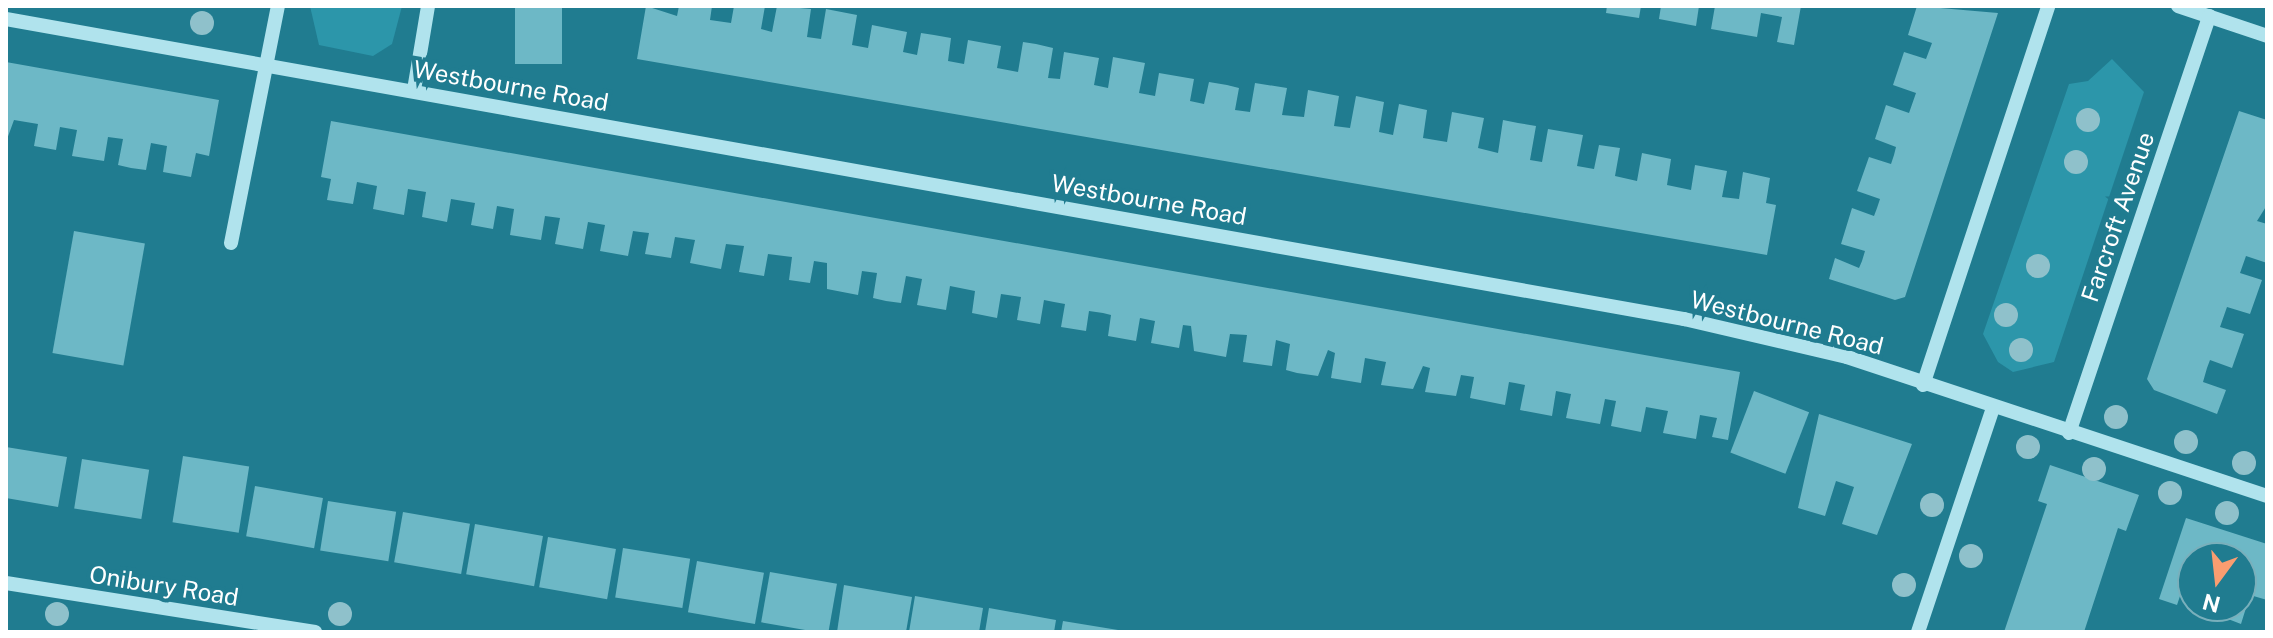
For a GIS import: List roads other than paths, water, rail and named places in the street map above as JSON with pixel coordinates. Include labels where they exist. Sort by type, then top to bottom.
[{"type":"street","points":[[231,243],[278,6]]},
{"type":"street","points":[[414,90],[428,6]]},
{"type":"street","points":[[1923,385],[2048,6]]},
{"type":"street","points":[[2178,6],[2267,36]]},
{"type":"street","name":"Farcroft Avenue","points":[[2069,433],[2209,16]]},
{"type":"street","name":"Westbourne Road","points":[[6,19],[269,62],[1684,319],[1847,357],[1923,385],[2267,496]]},
{"type":"street","points":[[1918,632],[1993,408]]},
{"type":"street","name":"Onibury Road","points":[[6,583],[315,632]]}]
